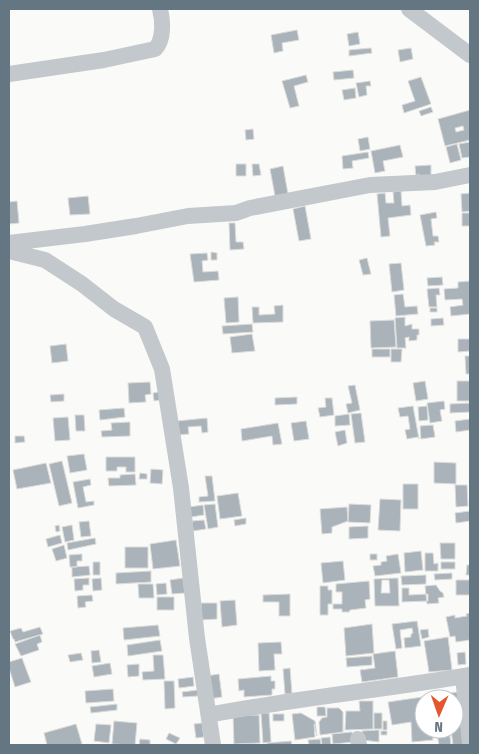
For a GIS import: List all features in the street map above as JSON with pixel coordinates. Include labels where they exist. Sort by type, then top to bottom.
[{"type":"street","points":[[9,74],[104,60],[155,49],[160,44],[162,32],[160,9]]},
{"type":"street","points":[[409,9],[470,55]]},
{"type":"street","points":[[9,243],[86,234],[188,216],[236,213],[250,208],[370,185],[434,182],[470,175]]},
{"type":"street","points":[[9,251],[45,260],[82,284],[114,309],[145,327],[162,369],[181,488],[197,638],[213,745]]},
{"type":"street","points":[[209,715],[265,704],[467,676],[470,743]]},
{"type":"building","points":[[297,30],[299,40],[282,43],[283,51],[274,53],[271,35]]},
{"type":"building","points":[[358,32],[360,44],[349,46],[347,34]]},
{"type":"building","points":[[371,48],[372,53],[349,56],[349,50]]},
{"type":"building","points":[[411,48],[413,59],[400,62],[398,50]]},
{"type":"building","points":[[353,70],[354,78],[334,80],[333,72]]},
{"type":"building","points":[[306,75],[308,82],[294,86],[299,106],[290,108],[282,81]]},
{"type":"building","points":[[421,77],[431,104],[404,113],[402,105],[415,101],[408,81]]},
{"type":"building","points":[[370,81],[371,86],[366,86],[367,95],[359,97],[356,83]]},
{"type":"building","points":[[355,88],[356,98],[344,100],[342,90]]},
{"type":"building","points":[[431,107],[433,112],[421,116],[419,111]]},
{"type":"building","points":[[470,110],[470,140],[445,146],[438,119]],"holes":[[[463,126],[464,130],[456,132],[455,128]]]},
{"type":"building","points":[[253,129],[254,139],[246,140],[245,130]]},
{"type":"building","points":[[368,137],[370,149],[360,151],[358,139]]},
{"type":"building","points":[[470,142],[470,157],[462,158],[459,144]]},
{"type":"building","points":[[457,144],[461,160],[450,163],[446,147]]},
{"type":"building","points":[[400,145],[403,157],[383,161],[385,171],[375,173],[371,151]]},
{"type":"building","points":[[368,152],[369,158],[352,161],[353,168],[343,169],[342,156]]},
{"type":"building","points":[[236,164],[246,164],[246,176],[236,176]]},
{"type":"building","points":[[252,164],[259,164],[261,175],[253,176]]},
{"type":"building","points":[[431,165],[431,177],[419,178],[419,174],[416,176],[415,166]]},
{"type":"building","points":[[283,166],[288,194],[275,196],[270,169]]},
{"type":"building","points":[[401,191],[402,206],[410,205],[411,215],[388,218],[390,236],[381,237],[377,194],[385,193],[386,203],[394,203],[393,192]]},
{"type":"building","points":[[470,193],[470,211],[462,212],[461,194]]},
{"type":"building","points":[[88,196],[90,214],[70,215],[68,198]]},
{"type":"building","points":[[17,201],[19,223],[9,224],[9,202]]},
{"type":"building","points":[[305,206],[311,239],[299,241],[293,209]]},
{"type":"building","points":[[436,212],[437,218],[431,219],[433,236],[438,236],[439,242],[434,242],[435,245],[426,246],[420,215]]},
{"type":"building","points":[[462,213],[470,213],[470,226],[462,226]]},
{"type":"building","points":[[229,223],[235,223],[236,242],[243,242],[244,249],[230,250]]},
{"type":"building","points":[[211,252],[217,253],[217,260],[211,260]]},
{"type":"building","points":[[207,253],[208,260],[202,261],[203,272],[218,271],[219,280],[194,282],[190,254]]},
{"type":"building","points":[[367,258],[371,274],[363,275],[359,260]]},
{"type":"building","points":[[401,263],[404,290],[392,292],[389,264]]},
{"type":"building","points":[[442,277],[443,285],[428,286],[427,278]]},
{"type":"building","points":[[470,281],[470,314],[451,316],[450,307],[463,305],[462,299],[445,300],[444,289],[458,288],[458,282]]},
{"type":"building","points":[[439,288],[440,295],[436,295],[437,307],[429,307],[427,289]]},
{"type":"building","points":[[403,294],[405,307],[417,306],[418,314],[396,316],[394,295]]},
{"type":"building","points":[[238,297],[239,322],[226,323],[224,298]]},
{"type":"building","points":[[283,305],[283,322],[253,323],[252,307],[259,307],[259,315],[275,314],[274,306]]},
{"type":"building","points":[[430,308],[437,308],[437,312],[430,312]]},
{"type":"building","points":[[405,317],[405,326],[412,324],[412,329],[419,329],[419,335],[417,335],[417,340],[409,341],[409,337],[405,338],[406,348],[397,348],[395,318]]},
{"type":"building","points":[[443,318],[444,325],[431,326],[431,319]]},
{"type":"building","points":[[394,320],[396,347],[371,348],[370,321]]},
{"type":"building","points":[[252,324],[253,332],[223,334],[222,326]]},
{"type":"building","points":[[252,334],[255,351],[232,353],[230,337]]},
{"type":"building","points":[[458,339],[470,339],[470,351],[458,352]]},
{"type":"building","points":[[66,344],[68,361],[52,363],[50,346]]},
{"type":"building","points":[[372,349],[390,349],[390,357],[372,357]]},
{"type":"building","points":[[391,349],[402,349],[401,362],[391,362]]},
{"type":"building","points":[[465,356],[470,356],[470,374],[466,374]]},
{"type":"building","points":[[425,381],[428,399],[416,401],[413,383]]},
{"type":"building","points":[[457,381],[470,381],[470,401],[457,401]]},
{"type":"building","points":[[150,382],[151,394],[145,395],[146,402],[129,403],[128,383]]},
{"type":"building","points":[[355,385],[360,410],[348,413],[346,404],[352,403],[348,386]]},
{"type":"building","points":[[159,392],[160,400],[154,401],[153,393]]},
{"type":"building","points":[[64,394],[64,401],[51,402],[50,395]]},
{"type":"building","points":[[297,397],[297,404],[275,405],[275,398]]},
{"type":"building","points":[[325,398],[332,398],[334,415],[320,417],[318,408],[326,407]]},
{"type":"building","points":[[444,401],[445,409],[440,410],[442,421],[430,423],[427,403]]},
{"type":"building","points":[[470,403],[470,412],[450,413],[450,404]]},
{"type":"building","points":[[413,406],[419,439],[418,437],[407,439],[405,430],[410,429],[408,416],[400,417],[398,408]]},
{"type":"building","points":[[427,406],[428,420],[419,421],[418,407]]},
{"type":"building","points":[[124,408],[125,417],[100,420],[99,410]]},
{"type":"building","points":[[361,413],[365,442],[355,443],[351,414]]},
{"type":"building","points":[[349,414],[350,425],[335,426],[335,416]]},
{"type":"building","points":[[75,415],[84,415],[85,431],[76,431]]},
{"type":"building","points":[[68,417],[70,440],[55,441],[53,418]]},
{"type":"building","points":[[207,418],[208,432],[202,433],[201,426],[188,427],[189,434],[178,435],[177,421]]},
{"type":"building","points":[[470,419],[470,430],[456,432],[455,421]]},
{"type":"building","points":[[306,421],[309,439],[294,441],[291,423]]},
{"type":"building","points":[[130,422],[130,436],[102,437],[101,431],[112,430],[111,423]]},
{"type":"building","points":[[278,423],[282,444],[273,445],[272,436],[242,441],[241,429]]},
{"type":"building","points":[[433,425],[435,437],[421,439],[420,426]]},
{"type":"building","points":[[345,430],[347,443],[338,446],[335,432]]},
{"type":"building","points":[[15,436],[24,436],[25,442],[15,443]]},
{"type":"building","points":[[84,454],[87,470],[70,473],[67,456]]},
{"type":"building","points":[[106,457],[135,457],[135,472],[126,472],[126,467],[117,467],[117,471],[106,471]]},
{"type":"building","points":[[62,461],[72,503],[59,506],[49,464]]},
{"type":"building","points":[[434,462],[456,463],[456,484],[434,483]]},
{"type":"building","points":[[46,463],[51,483],[17,489],[13,470]]},
{"type":"building","points":[[151,469],[163,470],[162,484],[150,483]]},
{"type":"building","points":[[140,473],[147,474],[147,479],[139,479]]},
{"type":"building","points":[[135,474],[136,485],[109,486],[108,478],[120,478],[120,475]]},
{"type":"building","points":[[205,476],[212,476],[215,501],[199,502],[199,497],[208,496]]},
{"type":"building","points":[[90,479],[91,485],[83,487],[86,502],[94,501],[94,505],[78,508],[73,482]]},
{"type":"building","points":[[403,484],[418,484],[418,509],[403,509]]},
{"type":"building","points":[[455,485],[467,485],[468,506],[456,507]]},
{"type":"building","points":[[238,493],[242,516],[220,519],[217,496]]},
{"type":"building","points":[[380,499],[401,500],[400,531],[378,530]]},
{"type":"building","points":[[215,504],[218,527],[208,529],[204,505]]},
{"type":"building","points":[[349,504],[371,505],[370,523],[348,522]]},
{"type":"building","points":[[203,505],[204,515],[191,517],[189,507]]},
{"type":"building","points":[[347,507],[348,521],[332,527],[332,533],[322,534],[320,509]]},
{"type":"building","points":[[470,511],[470,521],[456,523],[455,513]]},
{"type":"building","points":[[246,518],[246,524],[235,526],[234,520]]},
{"type":"building","points":[[204,520],[206,529],[193,531],[192,521]]},
{"type":"building","points":[[89,521],[91,536],[81,537],[79,522]]},
{"type":"building","points":[[59,525],[60,531],[56,532],[55,526]]},
{"type":"building","points":[[72,525],[74,540],[65,542],[62,527]]},
{"type":"building","points":[[368,526],[368,538],[349,539],[349,527]]},
{"type":"building","points":[[60,535],[62,543],[48,547],[46,539]]},
{"type":"building","points":[[95,538],[96,544],[68,550],[67,543]]},
{"type":"building","points":[[176,540],[180,566],[153,569],[150,544]]},
{"type":"building","points":[[440,543],[455,543],[455,559],[441,559]]},
{"type":"building","points":[[64,545],[67,558],[56,561],[52,549]]},
{"type":"building","points":[[125,547],[148,547],[148,568],[125,568]]},
{"type":"building","points":[[421,551],[423,570],[405,572],[404,553]]},
{"type":"building","points":[[425,553],[433,553],[434,564],[438,563],[438,571],[425,571]]},
{"type":"building","points":[[82,554],[82,561],[77,561],[77,567],[70,567],[69,555]]},
{"type":"building","points":[[370,554],[377,554],[377,560],[370,560]]},
{"type":"building","points":[[398,554],[401,573],[375,576],[373,566],[381,565],[381,562],[387,561],[386,556]]},
{"type":"building","points":[[343,561],[345,580],[323,583],[321,563]]},
{"type":"building","points":[[93,562],[100,562],[100,575],[93,575]]},
{"type":"building","points":[[441,562],[455,562],[455,569],[441,569]]},
{"type":"building","points":[[467,565],[470,565],[470,575],[466,575]]},
{"type":"building","points":[[89,566],[90,575],[72,577],[72,567]]},
{"type":"building","points":[[151,571],[151,582],[116,584],[116,573]]},
{"type":"building","points":[[452,573],[452,579],[435,580],[434,574]]},
{"type":"building","points":[[426,575],[426,584],[402,585],[401,576]]},
{"type":"building","points":[[89,578],[89,585],[83,585],[83,590],[75,591],[74,579]]},
{"type":"building","points":[[101,578],[102,590],[93,591],[92,579]]},
{"type":"building","points":[[183,578],[185,593],[172,594],[170,580]]},
{"type":"building","points":[[398,578],[399,606],[375,606],[374,579]],"holes":[[[382,580],[389,580],[390,593],[381,593]]]},
{"type":"building","points":[[456,580],[470,580],[470,595],[456,595]]},
{"type":"building","points":[[369,581],[370,599],[365,600],[366,608],[350,610],[349,612],[342,612],[342,609],[333,609],[333,604],[342,604],[342,592],[336,592],[336,584]]},
{"type":"building","points":[[166,583],[167,594],[157,595],[156,584]]},
{"type":"building","points":[[138,584],[153,584],[154,598],[139,598]]},
{"type":"building","points":[[436,585],[444,597],[438,598],[439,603],[427,604],[425,586]]},
{"type":"building","points":[[320,586],[328,586],[328,590],[332,590],[332,604],[328,604],[328,615],[320,615]]},
{"type":"building","points":[[402,588],[409,588],[409,595],[428,594],[428,601],[402,602]]},
{"type":"building","points":[[290,594],[290,616],[279,616],[279,602],[263,602],[263,595]]},
{"type":"building","points":[[92,595],[93,601],[85,602],[86,607],[78,608],[77,596]]},
{"type":"building","points":[[157,597],[174,597],[174,610],[157,610]]},
{"type":"building","points":[[235,600],[237,625],[222,627],[220,601]]},
{"type":"building","points":[[201,603],[217,603],[217,619],[201,620]]},
{"type":"building","points":[[470,613],[470,640],[456,642],[455,636],[450,637],[446,617],[455,615],[455,618],[467,616],[466,614]]},
{"type":"building","points":[[417,621],[421,646],[405,648],[404,638],[411,637],[413,633],[412,628],[400,630],[402,648],[396,649],[392,624]]},
{"type":"building","points":[[372,624],[374,653],[346,656],[344,628]]},
{"type":"building","points":[[158,625],[160,636],[124,640],[123,628]]},
{"type":"building","points":[[40,627],[43,634],[15,642],[10,631],[21,628],[23,632]]},
{"type":"building","points":[[428,629],[429,637],[422,639],[420,630]]},
{"type":"building","points":[[40,635],[42,642],[37,644],[39,650],[21,656],[15,644]]},
{"type":"building","points":[[448,637],[452,670],[429,672],[424,641]]},
{"type":"building","points":[[160,640],[162,651],[128,656],[127,645]]},
{"type":"building","points":[[281,642],[282,654],[274,654],[275,670],[259,671],[258,643]]},
{"type":"building","points":[[99,650],[101,662],[92,663],[91,651]]},
{"type":"building","points":[[395,651],[398,677],[362,682],[360,670],[375,668],[373,654]]},
{"type":"building","points":[[465,652],[466,664],[458,665],[457,653]]},
{"type":"building","points":[[81,653],[83,660],[70,662],[68,655]]},
{"type":"building","points":[[153,655],[163,655],[165,679],[143,680],[142,672],[154,671]]},
{"type":"building","points":[[372,656],[372,665],[347,667],[346,658]]},
{"type":"building","points":[[22,658],[31,682],[15,687],[9,662]]},
{"type":"building","points":[[110,663],[112,674],[94,677],[92,666]]},
{"type":"building","points":[[139,664],[139,676],[128,677],[127,665]]},
{"type":"building","points":[[290,668],[292,694],[285,694],[283,669]]},
{"type":"building","points":[[219,674],[222,697],[209,699],[206,676]]},
{"type":"building","points":[[271,676],[271,681],[275,681],[275,689],[272,689],[272,695],[244,697],[244,690],[239,691],[238,679]]},
{"type":"building","points":[[193,677],[194,686],[179,688],[178,679]]},
{"type":"building","points":[[164,681],[174,681],[175,708],[165,709]]},
{"type":"building","points":[[113,689],[114,701],[86,703],[85,691]]},
{"type":"building","points":[[198,690],[198,696],[183,697],[182,692]]},
{"type":"building","points":[[414,698],[414,739],[433,740],[412,742],[411,722],[392,725],[388,702]]},
{"type":"building","points":[[359,701],[373,701],[373,729],[345,730],[346,711],[360,711]]},
{"type":"building","points":[[117,704],[117,710],[91,713],[90,707]]},
{"type":"building","points":[[317,707],[325,707],[326,716],[317,716]]},
{"type":"building","points":[[327,708],[339,708],[343,712],[343,732],[320,735],[319,722],[322,718],[327,717]]},
{"type":"building","points":[[261,713],[269,713],[271,742],[263,743]]},
{"type":"building","points":[[301,713],[315,721],[317,736],[314,724],[315,737],[295,740],[292,714]]},
{"type":"building","points":[[374,713],[382,713],[382,729],[374,729]]},
{"type":"building","points":[[273,714],[284,714],[284,721],[273,721]]},
{"type":"building","points":[[259,715],[260,743],[234,744],[233,716]]},
{"type":"building","points":[[114,721],[137,723],[135,745],[112,744]]},
{"type":"building","points":[[383,721],[387,721],[387,730],[383,730]]},
{"type":"building","points":[[202,723],[204,737],[196,738],[194,724]]},
{"type":"building","points":[[76,724],[82,744],[47,745],[44,733]]},
{"type":"building","points":[[96,724],[111,725],[109,743],[94,741]]},
{"type":"building","points":[[379,730],[379,742],[363,740],[362,731]]},
{"type":"building","points":[[381,731],[387,731],[387,735],[381,735]]},
{"type":"building","points":[[464,731],[466,745],[453,745],[452,739],[464,739]]},
{"type":"building","points":[[352,732],[354,742],[333,744],[332,734]]},
{"type":"building","points":[[169,733],[180,738],[176,744],[166,739]]},
{"type":"building","points":[[330,737],[331,745],[322,745],[321,738]]},
{"type":"building","points":[[140,739],[150,740],[150,745],[139,745]]},
{"type":"building","points":[[320,739],[321,745],[309,745],[308,740]]},
{"type":"building","points":[[438,739],[450,739],[451,745],[439,745]]},
{"type":"building","points":[[291,741],[292,745],[267,745],[267,743]]}]
